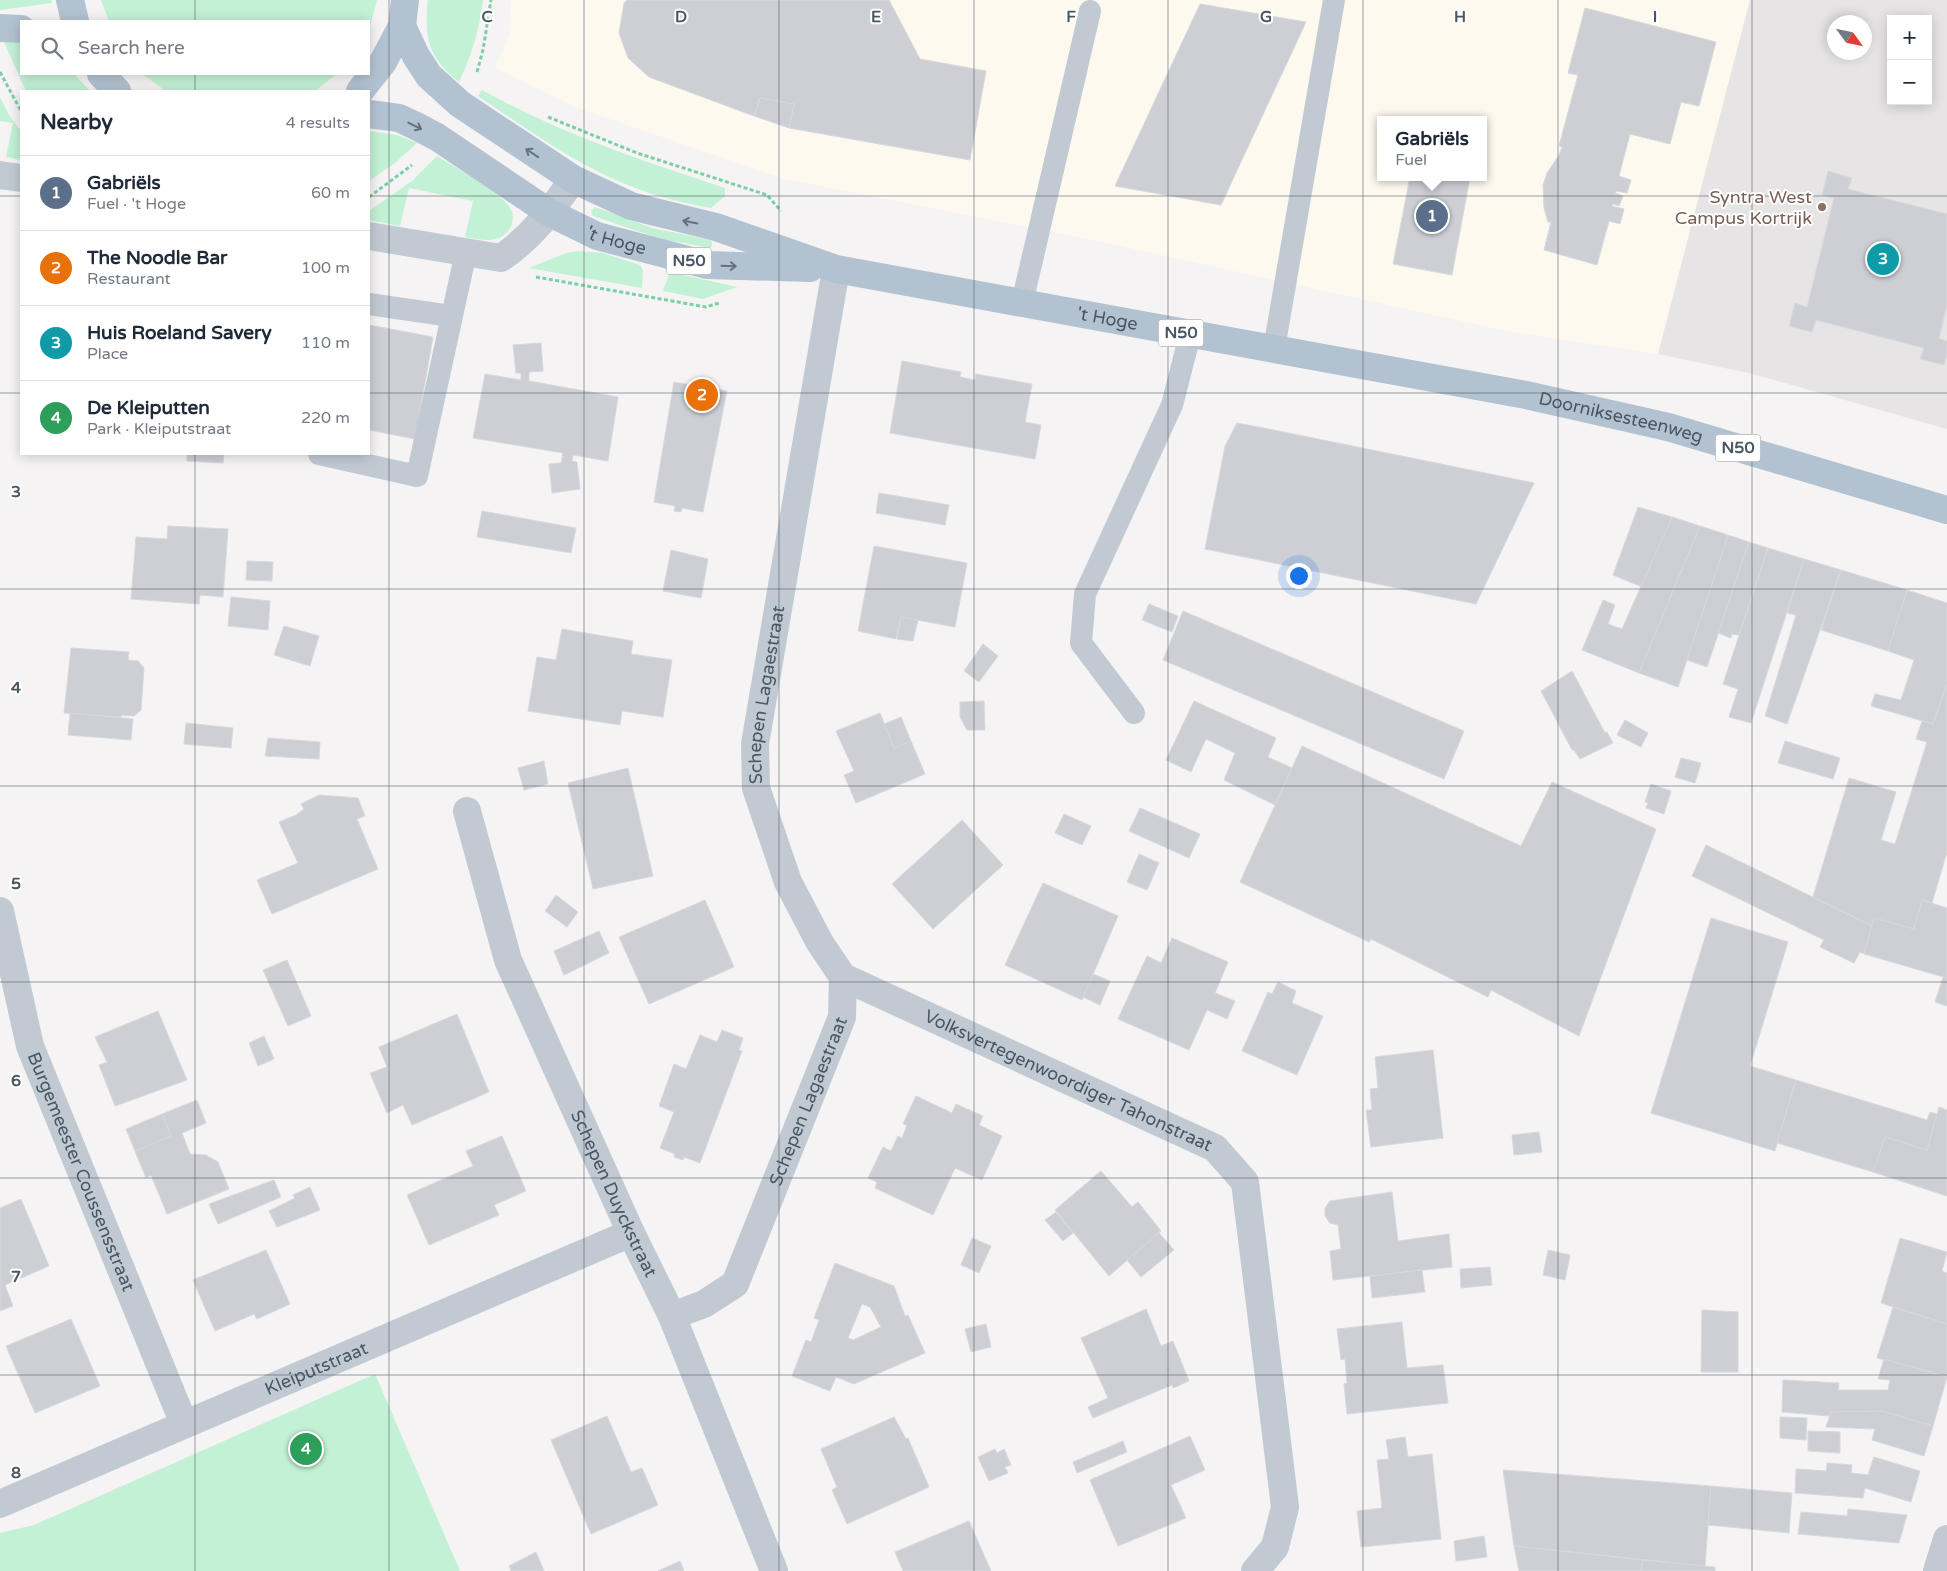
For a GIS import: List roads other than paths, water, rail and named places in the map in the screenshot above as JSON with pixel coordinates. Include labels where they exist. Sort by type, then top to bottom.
[{"type":"main road","points":[[70,0],[74,20]]},
{"type":"main road","name":"'t Hoge","points":[[403,13],[416,56],[429,76],[444,91],[460,104],[573,179],[631,206],[716,227],[836,269]]},
{"type":"main road","name":"N50","points":[[361,90],[383,62],[403,13]]},
{"type":"main road","points":[[0,28],[20,29]]},
{"type":"main road","points":[[102,75],[116,90]]},
{"type":"main road","name":"'t Hoge","points":[[370,114],[399,118],[423,130],[550,213],[597,236],[706,265],[836,269],[1526,394]]},
{"type":"main road","name":"Doorniksesteenweg","points":[[1526,394],[1668,427],[1947,510]]},
{"type":"street","points":[[0,175],[20,178]]},
{"type":"street","points":[[370,236],[501,258],[521,245],[550,213],[573,179]]},
{"type":"street","name":"Schepen Lagaestraat","points":[[672,1316],[704,1304],[735,1284],[842,1017],[843,977],[820,943],[784,873],[756,788],[755,744],[836,269]]},
{"type":"street","name":"Schepen Duyckstraat","points":[[467,811],[508,960],[631,1233],[672,1316],[774,1571]]},
{"type":"street","name":"Burgemeester Coussensstraat","points":[[0,911],[30,1046],[184,1424]]},
{"type":"street","name":"Volksvertegenwoordiger Tahonstraat","points":[[843,977],[1215,1148],[1245,1182],[1285,1507],[1275,1547],[1255,1571]]},
{"type":"street","name":"Kleiputstraat","points":[[0,1504],[184,1424],[382,1342],[631,1233]]},
{"type":"street","points":[[1938,1571],[1947,1539]]},
{"type":"lane","points":[[1274,349],[1334,0]]},
{"type":"lane","points":[[1022,303],[1090,11]]},
{"type":"lane","points":[[324,455],[417,476],[466,252]]},
{"type":"lane","points":[[370,304],[451,316]]},
{"type":"lane","points":[[1134,713],[1081,643],[1085,594],[1172,406],[1190,334]]},
{"type":"place","name":"Syntra West Campus Kortrijk","points":[[1822,207]]},
{"type":"place","name":"Gabriëls","points":[[1432,216]]},
{"type":"place","name":"Huis Roeland Savery","points":[[1883,259]]},
{"type":"place","name":"The Noodle Bar","points":[[702,395]]},
{"type":"place","name":"De Kleiputten","points":[[306,1449]]}]
